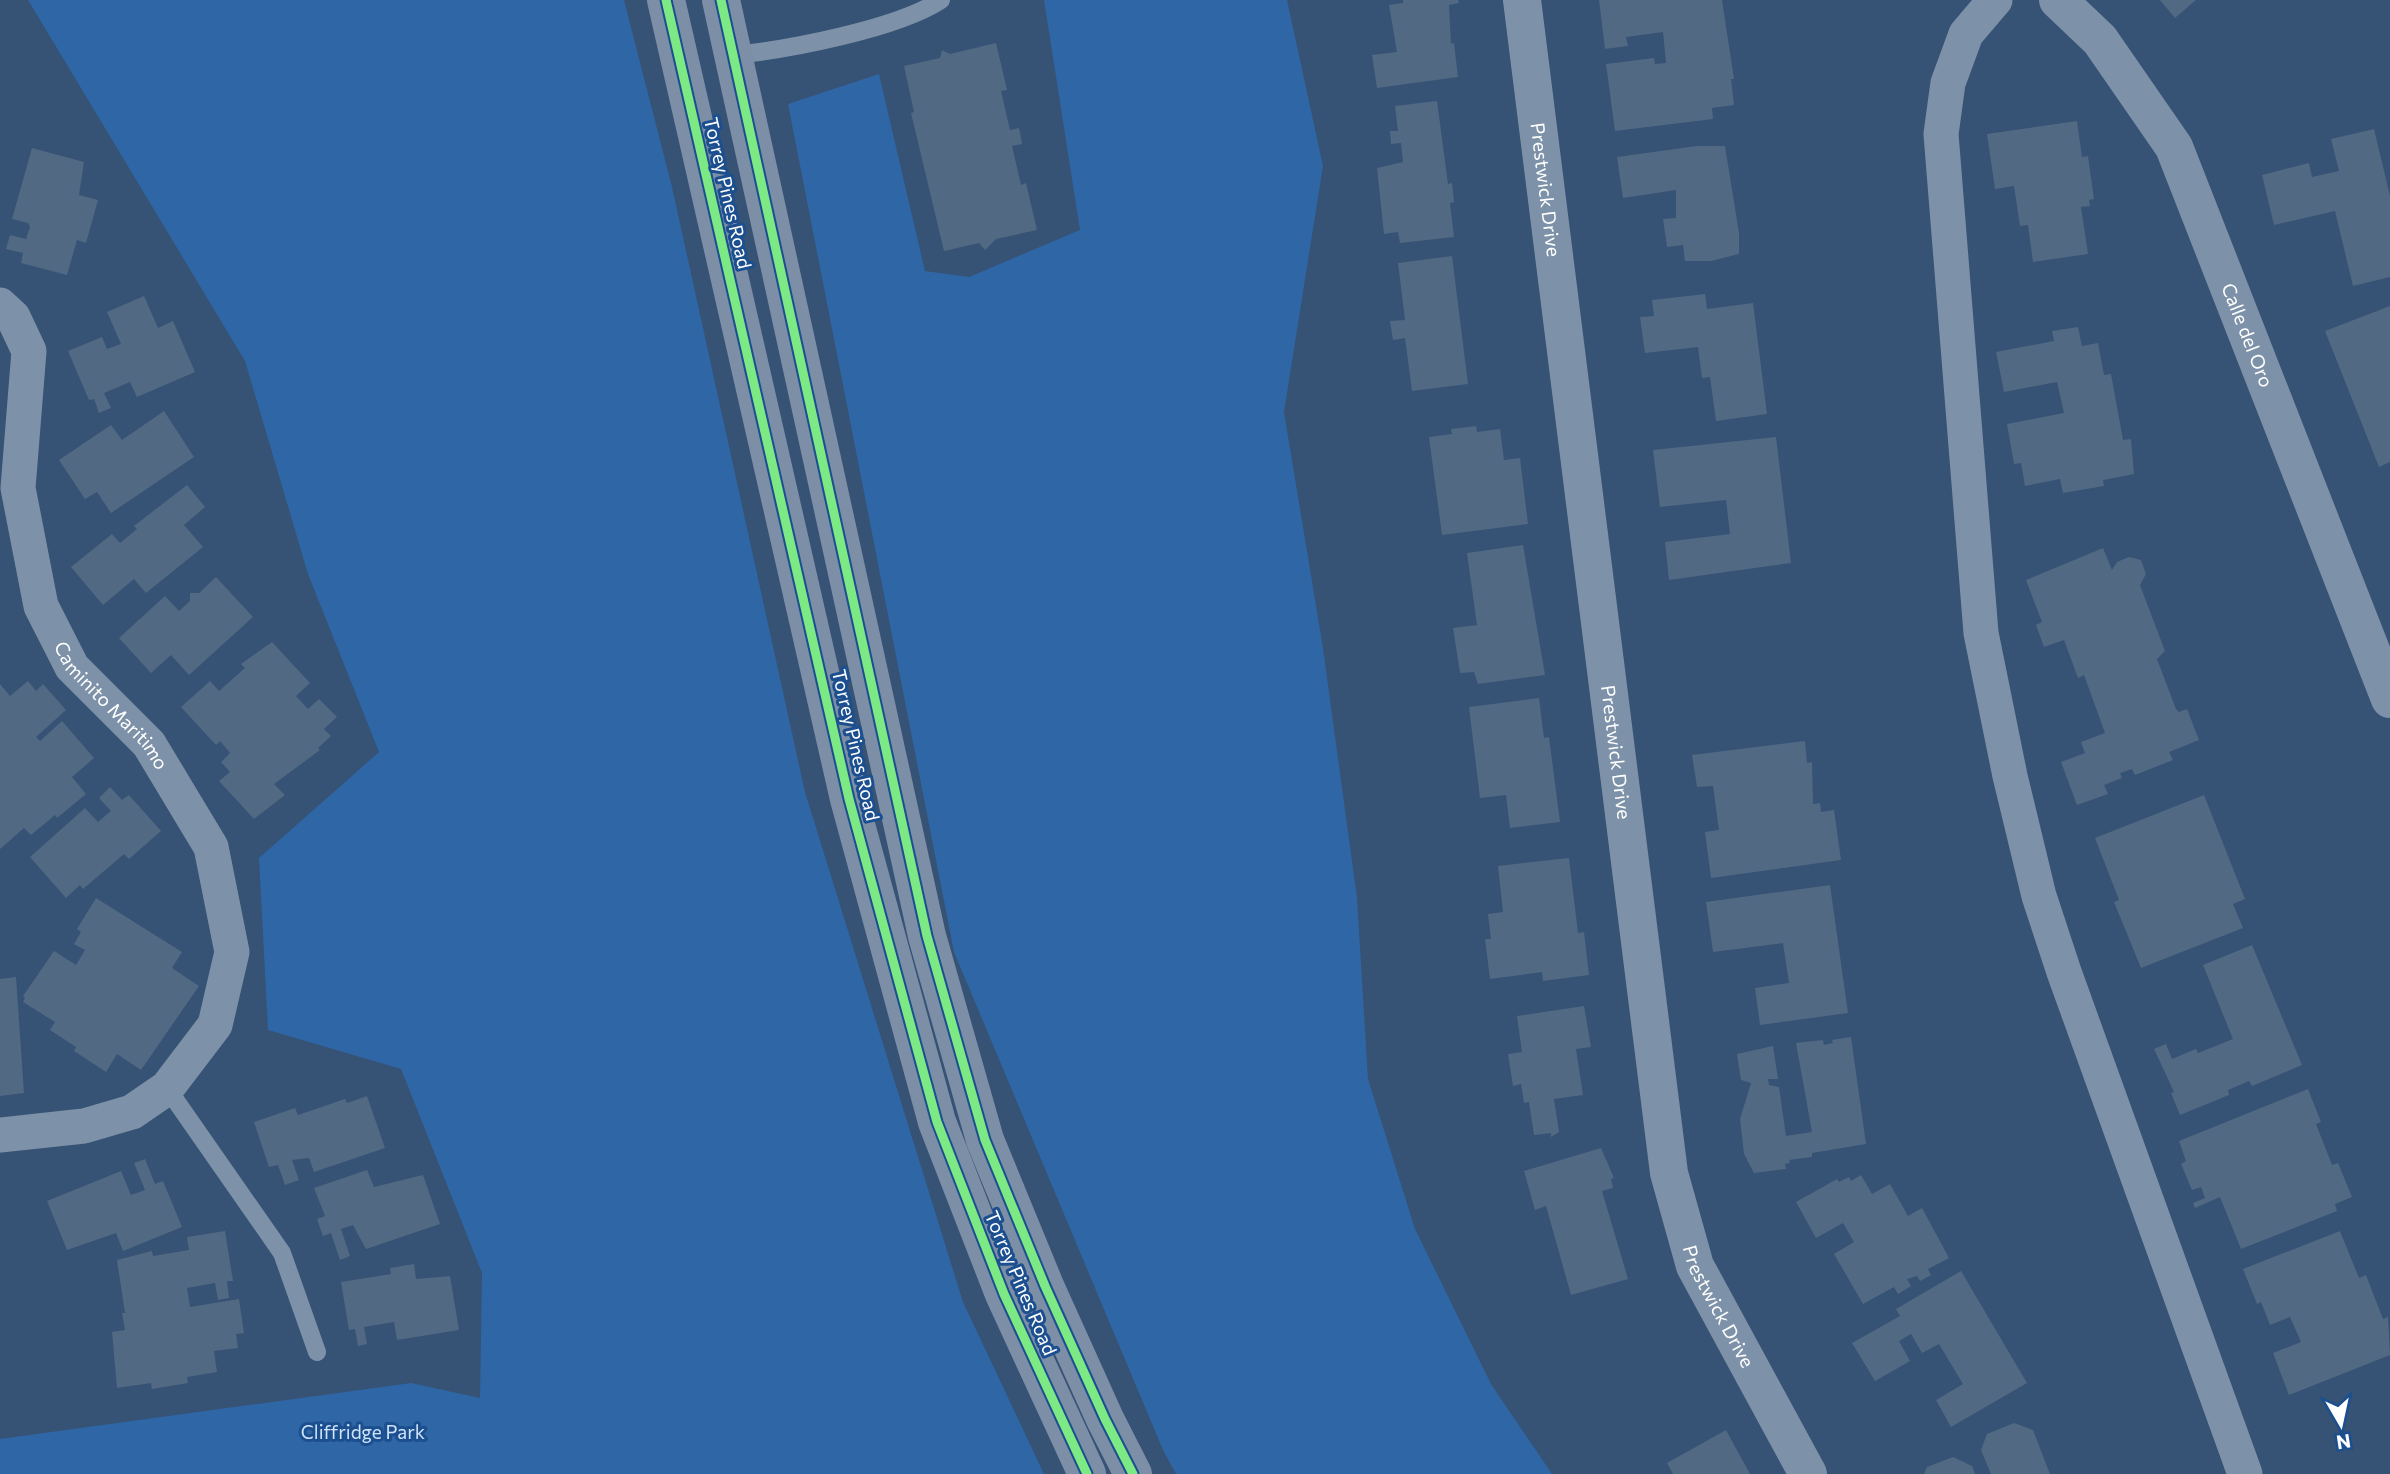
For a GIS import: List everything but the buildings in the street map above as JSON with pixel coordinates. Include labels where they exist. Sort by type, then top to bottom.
[{"type":"main road","name":"Torrey Pines Road","points":[[666,0],[849,799],[937,1122],[1004,1294],[1087,1474]]},
{"type":"main road","name":"Torrey Pines Road","points":[[721,0],[927,936],[985,1140],[1061,1322],[1133,1474]]},
{"type":"street","name":"Prestwick Drive","points":[[1522,0],[1669,1173],[1695,1266],[1808,1474]]},
{"type":"street","points":[[1995,0],[1966,34],[1948,83],[1941,134],[1981,633],[2010,776],[2039,896],[2245,1474]]},
{"type":"street","name":"Calle del Oro","points":[[2057,0],[2100,40],[2174,147],[2390,699]]},
{"type":"street","name":"Caminito Maritimo","points":[[0,305],[13,317],[29,351],[18,488],[41,606],[72,667],[149,744],[211,847],[232,952],[215,1025],[167,1088],[132,1112],[84,1126],[0,1135]]},
{"type":"lane","points":[[733,55],[775,51],[908,17],[941,0]]},
{"type":"lane","points":[[167,1088],[282,1253],[317,1353]]},
{"type":"green space","name":"Cliffridge Park","points":[[28,0],[624,0],[672,187],[805,792],[963,1302],[1044,1474],[0,1474],[0,1439],[411,1383],[480,1398],[482,1273],[401,1069],[268,1030],[259,858],[379,752],[308,574],[245,361]]},
{"type":"green space","points":[[1044,0],[1287,0],[1323,166],[1284,412],[1323,648],[1357,898],[1368,1079],[1415,1229],[1491,1384],[1552,1474],[1176,1474],[1163,1450],[954,952],[788,104],[879,74],[925,271],[969,277],[1080,230]]},
{"type":"cycle path","points":[[666,0],[849,799],[937,1122],[1004,1294],[1087,1474]]},
{"type":"cycle path","points":[[721,0],[927,936],[985,1140],[1045,1286],[1133,1474]]}]
